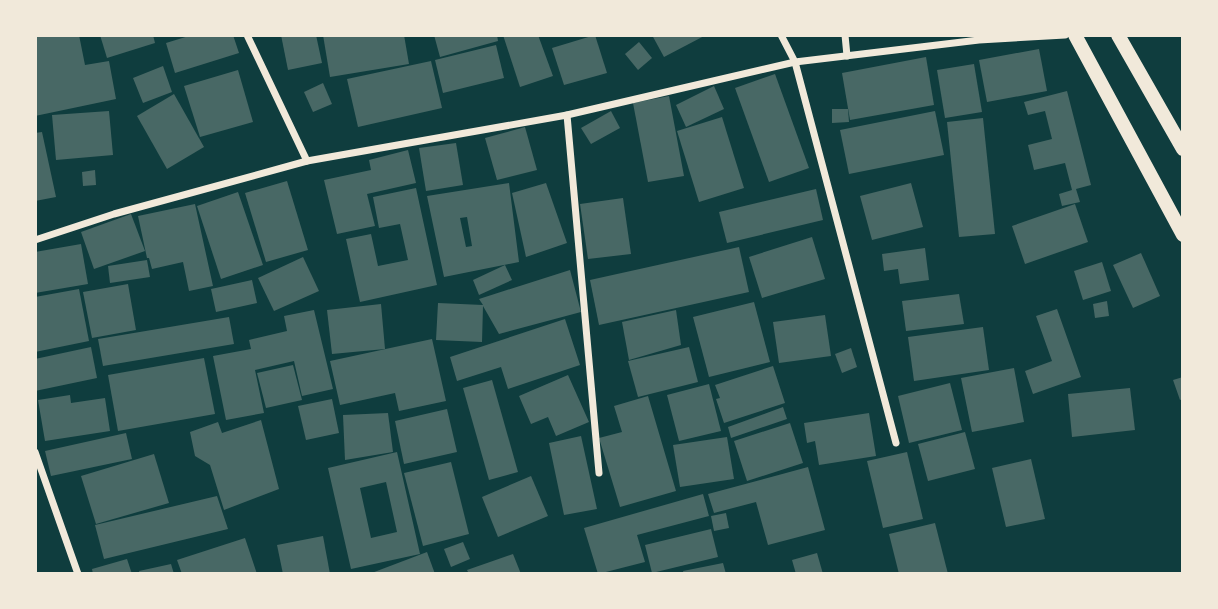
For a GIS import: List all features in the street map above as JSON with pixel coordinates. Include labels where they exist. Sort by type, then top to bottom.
[{"type":"main road","points":[[1075,35],[1183,235]]},
{"type":"main road","points":[[1118,35],[1183,149]]},
{"type":"street","points":[[247,35],[307,161]]},
{"type":"street","points":[[781,35],[794,62],[896,443]]},
{"type":"street","points":[[845,35],[848,56]]},
{"type":"street","points":[[35,240],[307,161],[567,115],[794,62],[979,40],[1065,35]]},
{"type":"street","points":[[567,115],[598,473]]},
{"type":"street","points":[[35,452],[78,574]]},
{"type":"building","points":[[79,35],[85,65],[109,61],[116,99],[35,116],[35,36]]},
{"type":"building","points":[[100,35],[153,35],[155,43],[107,58]]},
{"type":"building","points":[[192,35],[233,35],[239,53],[175,73],[166,43]]},
{"type":"building","points":[[281,35],[316,35],[322,63],[288,70]]},
{"type":"building","points":[[323,35],[404,35],[409,64],[330,77]]},
{"type":"building","points":[[434,35],[497,35],[498,41],[440,57]]},
{"type":"building","points":[[503,35],[538,35],[553,76],[520,87]]},
{"type":"building","points":[[595,35],[607,73],[564,85],[552,48]]},
{"type":"building","points":[[652,35],[706,35],[664,57]]},
{"type":"building","points":[[639,42],[652,58],[638,70],[625,54]]},
{"type":"building","points":[[496,45],[504,78],[443,93],[435,60]]},
{"type":"building","points":[[1039,49],[1047,91],[987,102],[979,60]]},
{"type":"building","points":[[926,57],[934,105],[850,120],[842,73]]},
{"type":"building","points":[[431,61],[442,108],[358,127],[347,79]]},
{"type":"building","points":[[974,64],[982,112],[945,118],[937,70]]},
{"type":"building","points":[[163,66],[172,92],[143,103],[133,78]]},
{"type":"building","points":[[238,70],[253,122],[200,137],[184,86]]},
{"type":"building","points":[[775,74],[809,168],[769,182],[735,88]]},
{"type":"building","points":[[323,83],[332,104],[313,112],[304,92]]},
{"type":"building","points":[[714,86],[724,109],[686,127],[676,105]]},
{"type":"building","points":[[1067,91],[1091,185],[1076,189],[1080,202],[1062,206],[1059,194],[1072,190],[1065,163],[1034,170],[1028,145],[1052,139],[1045,111],[1028,115],[1024,102]]},
{"type":"building","points":[[174,94],[204,147],[167,169],[137,116]]},
{"type":"building","points":[[669,96],[684,176],[648,182],[633,103]]},
{"type":"building","points":[[832,109],[848,109],[849,122],[832,123]]},
{"type":"building","points":[[109,111],[113,155],[56,160],[52,115]]},
{"type":"building","points":[[611,111],[620,128],[591,144],[581,128]]},
{"type":"building","points":[[935,111],[944,155],[849,174],[840,130]]},
{"type":"building","points":[[722,117],[744,188],[699,202],[677,131]]},
{"type":"building","points":[[983,118],[995,234],[959,237],[947,122]]},
{"type":"building","points":[[525,127],[537,170],[497,180],[485,138]]},
{"type":"building","points":[[42,132],[56,197],[35,201],[35,133]]},
{"type":"building","points":[[456,143],[463,185],[426,191],[419,148]]},
{"type":"building","points":[[408,150],[416,183],[367,194],[375,226],[337,234],[324,180],[371,170],[369,160]]},
{"type":"building","points":[[95,170],[96,185],[83,186],[82,172]]},
{"type":"building","points":[[287,181],[308,250],[266,262],[245,193]]},
{"type":"building","points":[[509,183],[519,262],[444,277],[427,196]],"holes":[[[467,217],[472,246],[466,247],[460,218]]]},
{"type":"building","points":[[546,183],[567,243],[526,257],[512,193]]},
{"type":"building","points":[[911,183],[923,227],[872,240],[860,196]]},
{"type":"building","points":[[416,188],[437,285],[360,302],[346,239],[371,234],[378,266],[408,260],[400,224],[379,228],[373,197]]},
{"type":"building","points":[[816,189],[823,220],[727,243],[719,212]]},
{"type":"building","points":[[238,192],[263,265],[221,279],[197,206]]},
{"type":"building","points":[[623,198],[631,254],[588,259],[580,204]]},
{"type":"building","points":[[195,204],[213,286],[189,291],[183,262],[152,269],[138,216]]},
{"type":"building","points":[[1075,204],[1088,242],[1025,264],[1012,226]]},
{"type":"building","points":[[131,214],[145,251],[94,269],[81,232]]},
{"type":"building","points":[[812,237],[825,279],[762,298],[749,257]]},
{"type":"building","points":[[81,244],[88,284],[35,293],[35,252]]},
{"type":"building","points":[[739,247],[749,292],[599,325],[590,280]]},
{"type":"building","points":[[925,248],[929,280],[900,284],[898,269],[884,271],[882,254]]},
{"type":"building","points":[[1141,253],[1160,296],[1133,308],[1113,265]]},
{"type":"building","points":[[303,257],[319,291],[274,311],[258,278]]},
{"type":"building","points":[[147,260],[150,277],[110,283],[108,266]]},
{"type":"building","points":[[1102,262],[1111,291],[1083,300],[1074,271]]},
{"type":"building","points":[[505,265],[512,280],[479,295],[473,280]]},
{"type":"building","points":[[570,270],[581,312],[499,334],[483,306],[482,342],[436,340],[438,303],[483,305],[479,299]]},
{"type":"building","points":[[252,280],[257,303],[216,312],[211,289]]},
{"type":"building","points":[[128,284],[136,330],[92,338],[83,292]]},
{"type":"building","points":[[79,289],[89,341],[35,352],[35,297]]},
{"type":"building","points":[[959,294],[964,324],[906,331],[902,301]]},
{"type":"building","points":[[1107,301],[1109,316],[1095,318],[1093,304]]},
{"type":"building","points":[[754,302],[770,362],[709,377],[693,317]]},
{"type":"building","points":[[381,304],[385,349],[332,354],[327,310]]},
{"type":"building","points":[[1057,309],[1081,377],[1033,394],[1025,371],[1052,361],[1036,316]]},
{"type":"building","points":[[314,310],[333,389],[302,396],[294,361],[255,370],[264,413],[226,420],[213,356],[251,349],[249,340],[287,331],[284,316]]},
{"type":"building","points":[[676,310],[681,345],[629,360],[622,322]]},
{"type":"building","points":[[825,315],[831,356],[779,363],[773,322]]},
{"type":"building","points":[[229,317],[234,344],[103,366],[98,339]]},
{"type":"building","points":[[565,319],[580,365],[508,389],[501,367],[457,381],[450,357]]},
{"type":"building","points":[[983,327],[989,370],[914,381],[908,337]]},
{"type":"building","points":[[432,339],[446,401],[399,411],[395,393],[340,405],[330,361]]},
{"type":"building","points":[[91,347],[97,378],[35,391],[35,359]]},
{"type":"building","points":[[689,347],[698,382],[638,397],[628,361]]},
{"type":"building","points":[[851,348],[857,367],[842,373],[835,354]]},
{"type":"building","points":[[204,358],[215,414],[118,431],[108,375]]},
{"type":"building","points":[[293,365],[302,400],[266,408],[257,373]]},
{"type":"building","points":[[773,366],[785,403],[724,423],[716,399],[720,398],[715,385]]},
{"type":"building","points":[[1014,368],[1024,422],[972,432],[961,378]]},
{"type":"building","points":[[568,375],[589,422],[556,436],[548,417],[531,424],[519,396]]},
{"type":"building","points":[[1183,377],[1183,399],[1180,400],[1173,380]]},
{"type":"building","points":[[492,380],[518,472],[489,480],[463,388]]},
{"type":"building","points":[[950,383],[962,430],[909,443],[898,396]]},
{"type":"building","points":[[709,384],[721,431],[679,441],[667,395]]},
{"type":"building","points":[[1130,388],[1135,430],[1072,437],[1068,394]]},
{"type":"building","points":[[70,395],[71,403],[105,398],[110,431],[45,441],[38,400]]},
{"type":"building","points":[[648,396],[676,491],[620,507],[599,438],[622,432],[614,406]]},
{"type":"building","points":[[332,399],[339,433],[306,440],[298,406]]},
{"type":"building","points":[[783,407],[787,419],[731,438],[728,427]]},
{"type":"building","points":[[447,409],[457,452],[404,464],[395,421]]},
{"type":"building","points":[[388,413],[393,452],[345,460],[343,415]]},
{"type":"building","points":[[869,413],[876,456],[819,465],[815,441],[807,443],[804,423]]},
{"type":"building","points":[[261,420],[279,489],[224,510],[210,465],[195,456],[190,432],[218,422],[222,433]]},
{"type":"building","points":[[790,423],[803,463],[747,481],[734,441]]},
{"type":"building","points":[[965,432],[975,469],[928,481],[918,444]]},
{"type":"building","points":[[126,433],[132,459],[51,476],[45,451]]},
{"type":"building","points":[[581,436],[597,509],[564,515],[549,443]]},
{"type":"building","points":[[727,437],[734,479],[680,487],[673,445]]},
{"type":"building","points":[[397,452],[420,554],[351,569],[328,468]],"holes":[[[386,482],[397,532],[371,538],[360,488]]]},
{"type":"building","points":[[907,452],[923,519],[883,528],[867,461]]},
{"type":"building","points":[[154,454],[169,503],[96,524],[81,476]]},
{"type":"building","points":[[1031,459],[1045,519],[1006,527],[992,468]]},
{"type":"building","points":[[451,462],[469,534],[423,546],[404,473]]},
{"type":"building","points":[[808,467],[825,530],[768,545],[756,502],[714,513],[708,494]]},
{"type":"building","points":[[531,476],[548,516],[498,537],[482,497]]},
{"type":"building","points":[[703,494],[709,516],[637,535],[645,562],[598,574],[584,528]]},
{"type":"building","points":[[217,496],[228,529],[104,559],[95,525]]},
{"type":"building","points":[[726,513],[729,528],[714,531],[711,516]]},
{"type":"building","points":[[935,523],[948,574],[899,574],[889,534]]},
{"type":"building","points":[[711,529],[718,557],[652,573],[645,545]]},
{"type":"building","points":[[323,536],[330,574],[283,574],[277,545]]},
{"type":"building","points":[[245,538],[257,574],[182,574],[177,560]]},
{"type":"building","points":[[463,542],[470,559],[451,567],[444,549]]},
{"type":"building","points":[[427,552],[435,574],[369,574]]},
{"type":"building","points":[[817,553],[823,574],[796,574],[792,560]]},
{"type":"building","points":[[513,554],[521,574],[469,574],[467,570]]},
{"type":"building","points":[[127,559],[132,574],[93,574],[92,569]]},
{"type":"building","points":[[723,563],[726,574],[684,574],[683,571]]},
{"type":"building","points":[[171,564],[174,574],[140,574],[139,571]]}]
